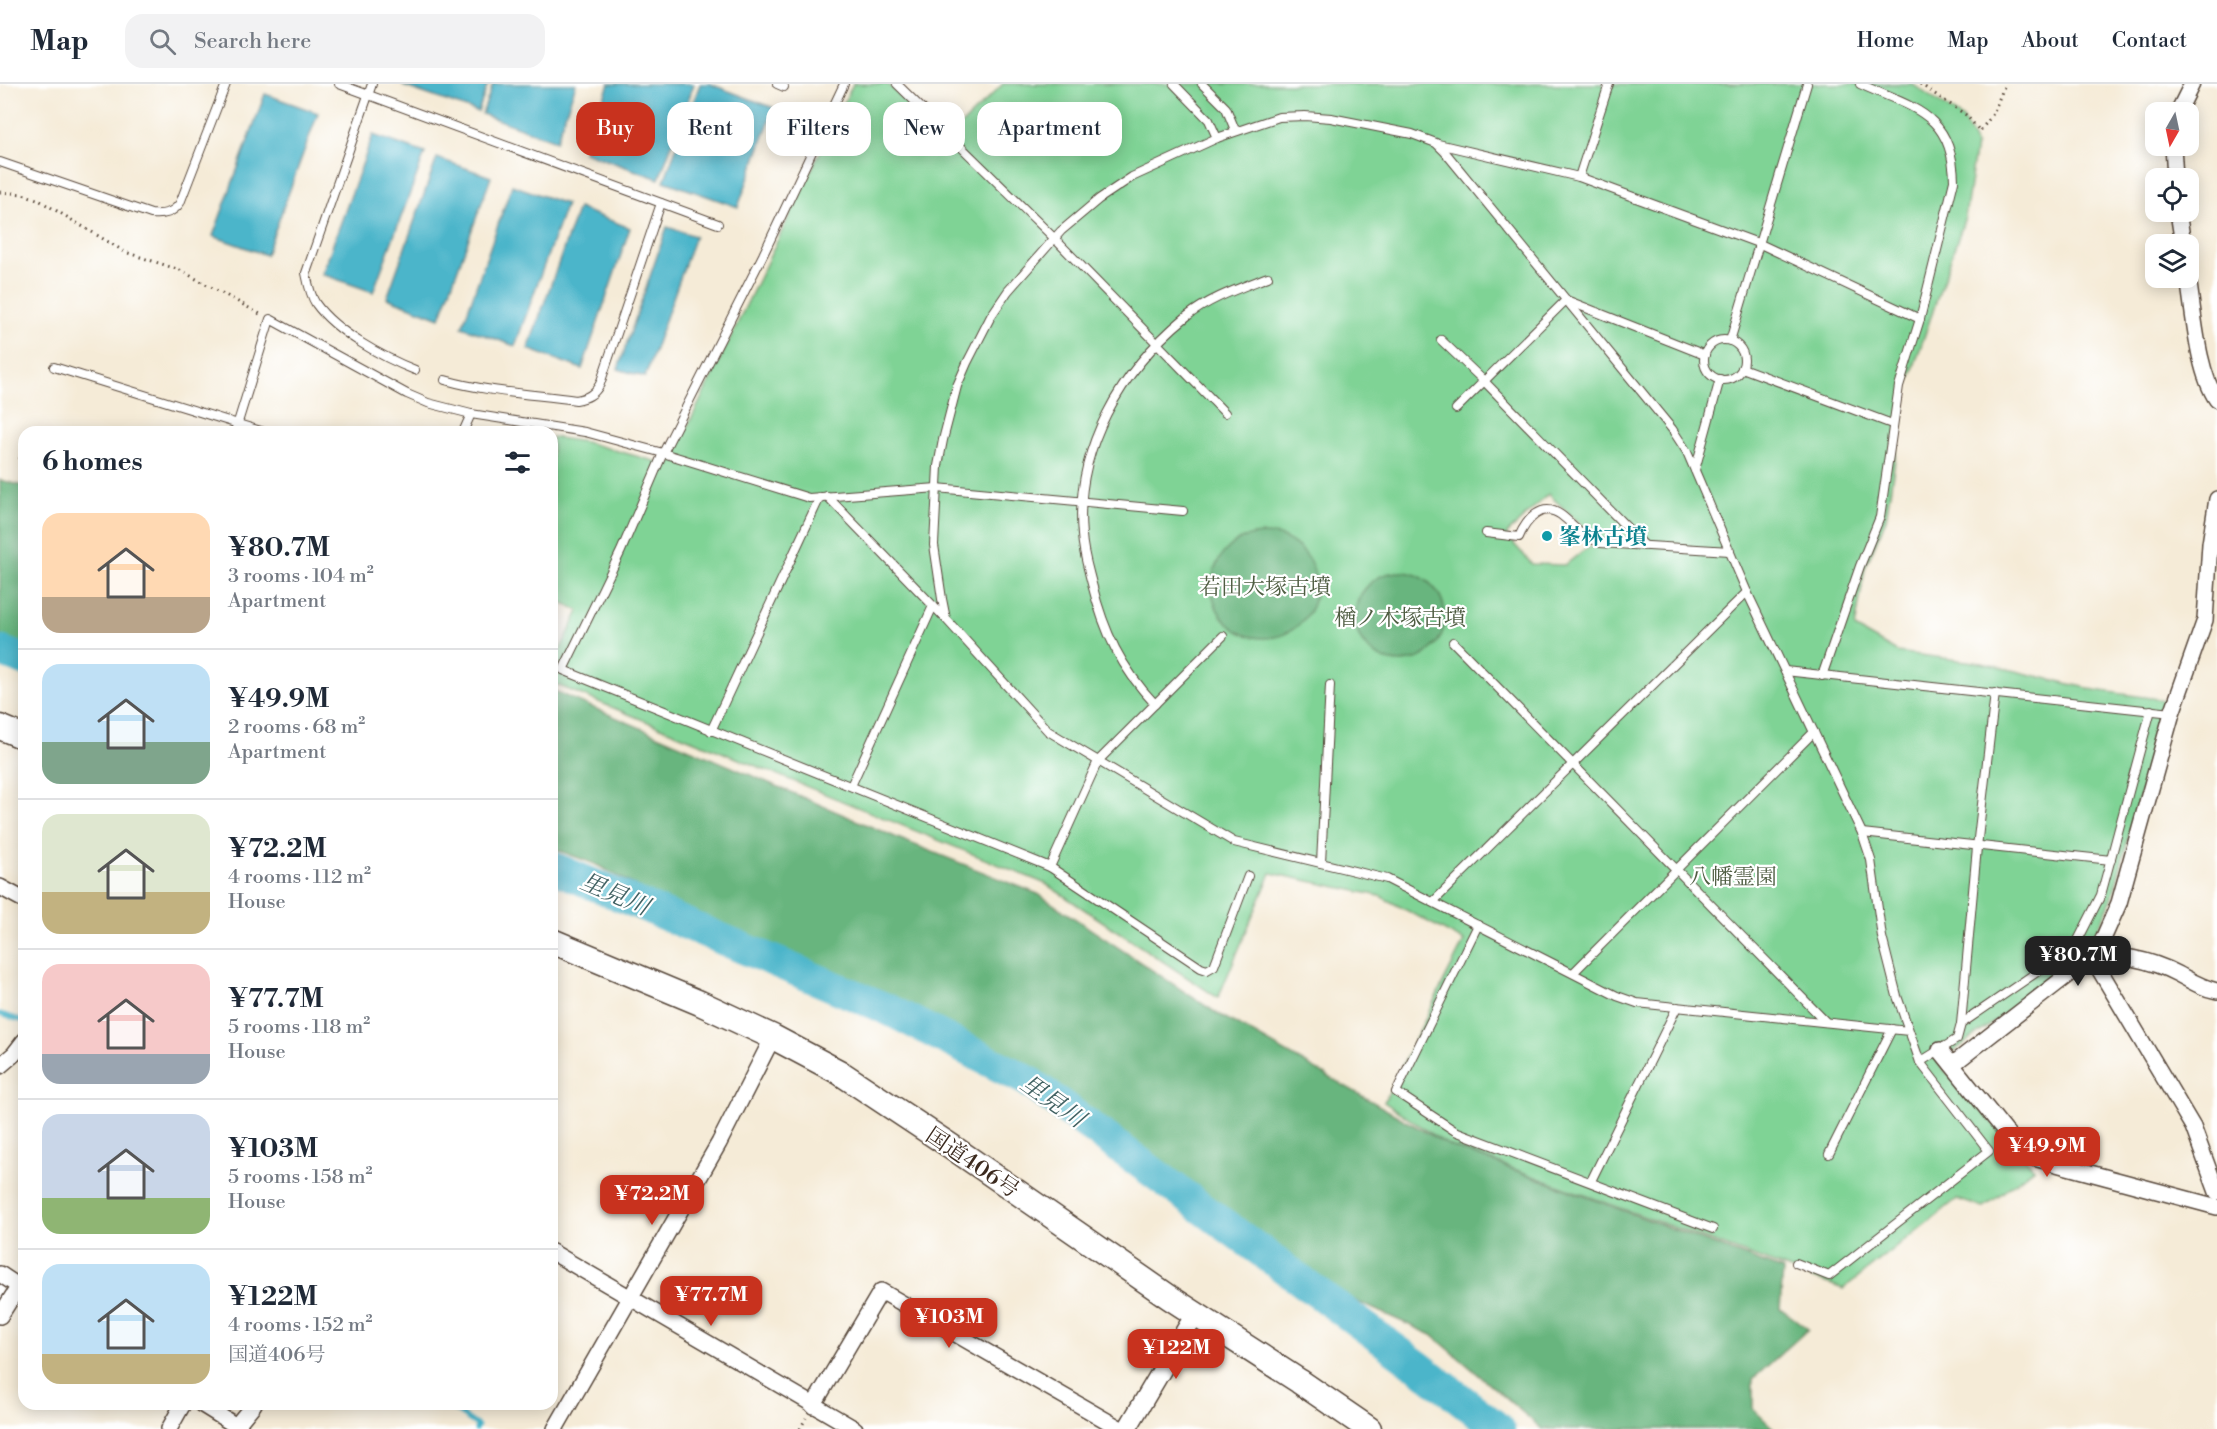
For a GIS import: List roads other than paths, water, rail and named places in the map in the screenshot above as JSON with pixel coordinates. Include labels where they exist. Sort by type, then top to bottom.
[{"type":"highway","points":[[0,727],[18,734]]},
{"type":"highway","name":"国道406号","points":[[558,943],[700,1003],[773,1037],[839,1072],[1195,1314],[1369,1429]]},
{"type":"street","points":[[2183,102],[2192,84]]},
{"type":"street","points":[[2190,288],[2206,382],[2217,400]]},
{"type":"street","points":[[2217,500],[2210,544],[2205,620],[2172,713],[2122,894],[2095,957],[2099,969],[2193,1127],[2217,1192]]},
{"type":"street","points":[[0,887],[18,897]]},
{"type":"street","points":[[1952,1065],[2087,960],[2095,957],[2109,956],[2136,960],[2160,967],[2195,984],[2217,991]]},
{"type":"street","points":[[555,1429],[720,1143],[773,1037]]},
{"type":"street","points":[[0,1066],[18,1049]]},
{"type":"street","points":[[1940,1050],[2009,1137],[2034,1158],[2217,1207]]},
{"type":"street","points":[[558,1256],[855,1429]]},
{"type":"street","points":[[0,1274],[18,1286]]},
{"type":"street","points":[[813,1406],[881,1291],[1121,1429]]},
{"type":"street","points":[[0,1316],[18,1292]]},
{"type":"street","points":[[1127,1429],[1195,1314]]},
{"type":"street","points":[[169,1429],[180,1410]]},
{"type":"street","points":[[211,1410],[239,1427],[250,1410]]},
{"type":"lane","points":[[0,162],[152,214],[169,213],[180,203],[226,84]]},
{"type":"lane","points":[[339,84],[718,224]]},
{"type":"lane","points":[[372,84],[306,273],[315,302],[327,317],[370,347],[415,370]]},
{"type":"lane","points":[[844,84],[763,255],[663,453],[621,551],[563,670],[1050,867],[1207,970],[1214,966],[1248,876]]},
{"type":"lane","points":[[897,84],[1054,238],[1225,413]]},
{"type":"lane","points":[[1174,84],[1209,120],[1216,138]]},
{"type":"lane","points":[[1202,84],[1226,108],[1235,130]]},
{"type":"lane","points":[[1579,177],[1609,84]]},
{"type":"lane","points":[[1730,341],[1807,84]]},
{"type":"lane","points":[[1822,676],[1880,517],[1899,386],[1920,319],[1954,181],[1954,163],[1950,147],[1940,127],[1919,111],[1860,84]]},
{"type":"lane","points":[[946,619],[934,545],[937,488],[943,440],[957,386],[991,316],[1008,291],[1054,238],[1099,199],[1132,177],[1235,130],[1279,117],[1331,118],[1412,134],[1436,143],[1579,177],[1758,243],[1920,319]]},
{"type":"lane","points":[[1436,143],[1672,429],[1695,470],[1747,592],[1862,834],[1871,860],[1882,937],[1920,1062],[1989,1150],[1829,1276],[1796,1263]]},
{"type":"lane","points":[[446,380],[474,388],[576,400],[586,398],[595,392],[600,384],[661,203]]},
{"type":"lane","points":[[1155,704],[1118,656],[1102,618],[1082,535],[1081,501],[1085,473],[1092,449],[1113,402],[1132,373],[1158,344],[1187,317],[1212,301],[1268,277]]},
{"type":"lane","points":[[1566,300],[1705,355]]},
{"type":"lane","points":[[1456,409],[1566,300]]},
{"type":"lane","points":[[238,426],[270,319],[407,394],[428,403],[471,414],[547,426]]},
{"type":"lane","points":[[1441,340],[1645,546]]},
{"type":"lane","points":[[1730,341],[1742,351],[1744,356],[1742,368],[1732,378],[1714,377],[1706,368],[1705,355],[1710,345],[1730,341]]},
{"type":"lane","points":[[54,367],[231,426]]},
{"type":"lane","points":[[1742,368],[1892,424]]},
{"type":"lane","points":[[1695,470],[1720,379]]},
{"type":"lane","points":[[466,426],[471,414]]},
{"type":"lane","points":[[558,428],[585,432],[663,453],[809,498],[937,488],[1183,511]]},
{"type":"lane","points":[[824,497],[946,619],[1048,731],[1234,842],[1387,879],[1617,996],[1636,1003],[1909,1031]]},
{"type":"lane","points":[[711,731],[824,497]]},
{"type":"lane","points":[[1486,533],[1519,537],[1525,524],[1533,515],[1545,510],[1559,513],[1584,534],[1600,543],[1730,551]]},
{"type":"lane","points":[[1433,902],[1747,592]]},
{"type":"lane","points":[[851,786],[933,606]]},
{"type":"lane","points":[[1050,867],[1098,761],[1223,636]]},
{"type":"lane","points":[[1453,642],[1826,1022]]},
{"type":"lane","points":[[1785,671],[2172,713]]},
{"type":"lane","points":[[1321,863],[1330,685]]},
{"type":"lane","points":[[1920,1062],[1957,1039],[1961,1024],[1977,847],[1995,693]]},
{"type":"lane","points":[[1961,1024],[2075,946],[2101,895],[2151,710]]},
{"type":"lane","points":[[1573,972],[1814,732]]},
{"type":"lane","points":[[1862,834],[2111,860]]},
{"type":"lane","points":[[1478,925],[1396,1092],[1455,1131],[1713,1229]]},
{"type":"lane","points":[[1591,1181],[1677,1007]]},
{"type":"lane","points":[[1829,1154],[1892,1029]]},
{"type":"water","points":[[404,84],[488,84],[478,112],[403,86]]},
{"type":"water","points":[[493,84],[576,84],[556,141],[482,114]]},
{"type":"water","points":[[609,84],[694,84],[687,102],[667,102],[667,156],[659,179],[595,156],[655,156],[655,102],[602,102]]},
{"type":"water","points":[[700,84],[710,84],[766,105],[766,130],[738,207],[664,181],[673,156],[754,156],[754,102],[693,102]]},
{"type":"water","points":[[265,94],[318,113],[266,255],[213,236]]},
{"type":"water","points":[[373,135],[425,153],[373,292],[322,274]]},
{"type":"water","points":[[437,158],[491,177],[440,318],[387,298]]},
{"type":"water","points":[[512,185],[566,204],[515,346],[462,327]]},
{"type":"water","points":[[578,208],[630,228],[582,369],[528,349]]},
{"type":"water","points":[[667,227],[695,236],[645,377],[618,369]]},
{"type":"waterway","name":"里見川","points":[[0,651],[18,658]]},
{"type":"waterway","name":"里見川","points":[[558,870],[889,1010],[1028,1081],[1418,1366],[1499,1429]]},
{"type":"waterway","points":[[0,1014],[18,1019]]},
{"type":"waterway","points":[[455,1410],[478,1426],[476,1429]]},
{"type":"place","name":"峯林古墳","points":[[1547,536]]},
{"type":"park label","name":"若田大塚古墳","points":[[1265,586]]},
{"type":"park label","name":"楢ノ木塚古墳","points":[[1400,617]]},
{"type":"park label","name":"八幡霊園","points":[[1733,876]]}]
